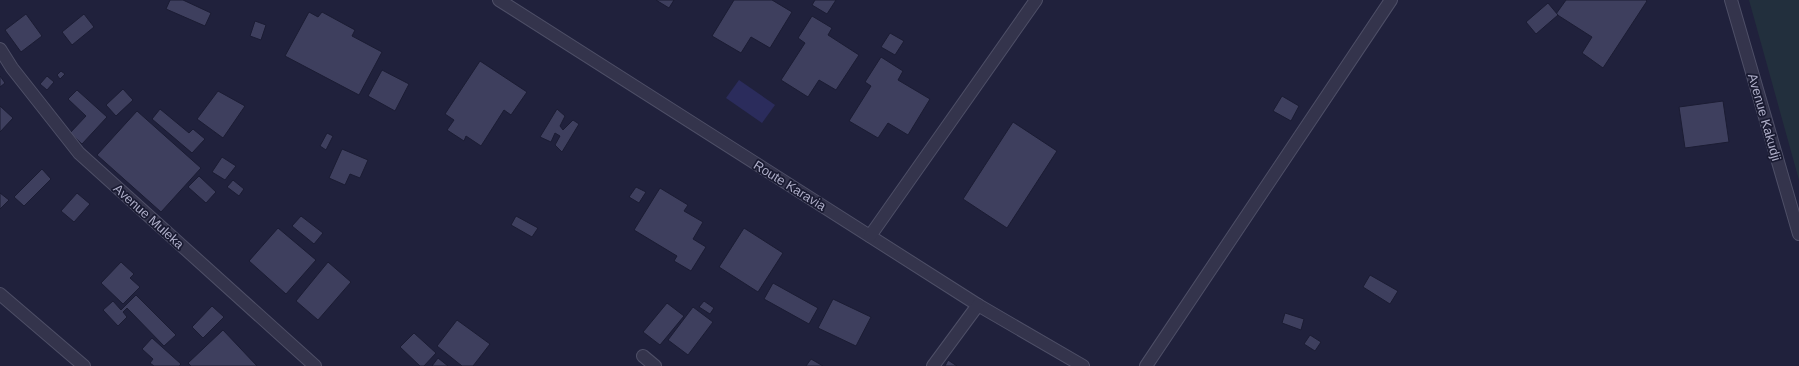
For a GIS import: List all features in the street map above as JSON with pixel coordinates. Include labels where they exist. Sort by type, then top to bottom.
[{"type":"street","name":"Route Karavia","points":[[499,0],[978,305],[1083,366]]},
{"type":"street","points":[[870,236],[1036,0]]},
{"type":"street","points":[[1146,366],[1391,0]]},
{"type":"street","name":"Avenue Kakudji","points":[[1731,0],[1799,234]]},
{"type":"street","name":"Avenue Muleka","points":[[0,49],[12,68],[79,153],[315,366]]},
{"type":"street","points":[[0,294],[84,366]]},
{"type":"street","points":[[934,366],[978,305]]},
{"type":"street","points":[[643,356],[656,366]]},
{"type":"shaded area","points":[[1749,0],[1799,0],[1799,180]]},
{"type":"shaded area","points":[[739,80],[775,105],[762,123],[726,98]]},
{"type":"building","points":[[170,0],[183,0],[211,13],[205,26],[166,9]]},
{"type":"building","points":[[656,0],[674,0],[669,8]]},
{"type":"building","points":[[734,0],[772,0],[792,12],[770,48],[751,37],[741,53],[712,36]]},
{"type":"building","points":[[815,0],[836,0],[827,14],[812,5]]},
{"type":"building","points":[[1566,0],[1647,1],[1603,68],[1582,53],[1592,37],[1556,14]]},
{"type":"building","points":[[1548,3],[1558,15],[1536,34],[1526,22]]},
{"type":"building","points":[[309,12],[318,17],[322,12],[355,30],[352,36],[382,52],[359,95],[285,56]]},
{"type":"building","points":[[26,14],[42,36],[21,52],[5,30]]},
{"type":"building","points":[[84,14],[94,27],[72,45],[62,32]]},
{"type":"building","points":[[812,16],[832,28],[828,35],[859,55],[836,90],[819,80],[808,97],[781,80],[805,43],[798,38]]},
{"type":"building","points":[[255,21],[266,25],[261,40],[250,36]]},
{"type":"building","points":[[890,33],[904,41],[895,55],[881,47]]},
{"type":"building","points":[[881,57],[903,71],[898,80],[930,99],[908,135],[888,123],[878,138],[849,121],[871,86],[865,82]]},
{"type":"building","points":[[480,61],[527,92],[511,115],[504,110],[481,146],[466,136],[464,141],[447,130],[454,120],[445,114]]},
{"type":"building","points":[[382,70],[409,84],[395,111],[368,96]]},
{"type":"building","points":[[61,71],[65,74],[60,79],[57,75]]},
{"type":"building","points":[[0,76],[5,83],[0,87]]},
{"type":"building","points":[[47,76],[54,82],[47,90],[40,84]]},
{"type":"building","points":[[123,89],[133,100],[116,116],[106,105]]},
{"type":"building","points":[[77,90],[107,117],[82,144],[70,133],[86,116],[68,99]]},
{"type":"building","points":[[218,91],[245,106],[223,138],[197,119]]},
{"type":"building","points":[[1282,96],[1299,106],[1291,121],[1273,111]]},
{"type":"building","points":[[1723,101],[1729,142],[1685,148],[1679,107]]},
{"type":"building","points":[[0,106],[13,118],[0,132]]},
{"type":"building","points":[[160,109],[189,133],[193,129],[205,139],[192,153],[152,119]]},
{"type":"building","points":[[557,109],[565,116],[560,126],[563,130],[573,120],[579,124],[562,152],[555,145],[560,136],[555,133],[551,142],[540,137]]},
{"type":"building","points":[[137,111],[201,168],[161,212],[97,155]]},
{"type":"building","points":[[1013,122],[1057,151],[1007,228],[963,199]]},
{"type":"building","points":[[327,133],[333,136],[326,150],[320,146]]},
{"type":"building","points":[[342,149],[368,160],[360,178],[350,174],[345,185],[329,178]]},
{"type":"building","points":[[222,157],[236,166],[225,180],[212,172]]},
{"type":"building","points":[[42,169],[51,179],[24,206],[14,197]]},
{"type":"building","points":[[199,176],[216,192],[206,203],[188,187]]},
{"type":"building","points":[[233,180],[244,189],[239,196],[227,187]]},
{"type":"building","points":[[636,187],[646,192],[639,203],[629,197]]},
{"type":"building","points":[[660,188],[688,205],[684,211],[703,222],[693,239],[706,247],[691,271],[674,261],[677,256],[634,230]]},
{"type":"building","points":[[0,193],[9,200],[0,209]]},
{"type":"building","points":[[77,193],[90,204],[74,222],[61,211]]},
{"type":"building","points":[[301,216],[323,233],[314,244],[292,226]]},
{"type":"building","points":[[516,216],[538,228],[532,237],[511,225]]},
{"type":"building","points":[[278,228],[316,260],[286,294],[249,261]]},
{"type":"building","points":[[744,228],[783,253],[758,292],[719,267]]},
{"type":"building","points":[[121,262],[134,274],[130,278],[140,287],[123,304],[101,283]]},
{"type":"building","points":[[328,262],[351,282],[318,320],[296,301]]},
{"type":"building","points":[[1370,275],[1398,291],[1390,304],[1363,287]]},
{"type":"building","points":[[773,283],[818,308],[809,324],[764,299]]},
{"type":"building","points":[[136,295],[176,335],[164,346],[127,308],[123,312],[127,317],[118,326],[103,310],[113,301],[121,310]]},
{"type":"building","points":[[833,299],[871,317],[856,346],[818,328]]},
{"type":"building","points":[[704,301],[714,308],[710,314],[699,307]]},
{"type":"building","points":[[667,303],[684,316],[660,345],[643,332]]},
{"type":"building","points":[[212,306],[224,317],[203,338],[192,327]]},
{"type":"building","points":[[693,307],[713,322],[688,355],[668,340]]},
{"type":"building","points":[[1285,313],[1304,319],[1301,330],[1282,323]]},
{"type":"building","points":[[457,320],[490,344],[473,366],[462,366],[437,346]]},
{"type":"building","points":[[223,330],[257,366],[191,366],[188,363]]},
{"type":"building","points":[[414,333],[436,353],[424,366],[420,366],[400,347]]},
{"type":"building","points":[[1310,335],[1321,342],[1315,351],[1304,344]]},
{"type":"building","points":[[152,338],[181,364],[179,366],[154,366],[150,363],[153,359],[142,349]]},
{"type":"building","points":[[438,358],[448,366],[432,366]]},
{"type":"building","points":[[811,359],[823,366],[806,366]]},
{"type":"building","points":[[948,360],[957,366],[945,366]]}]
